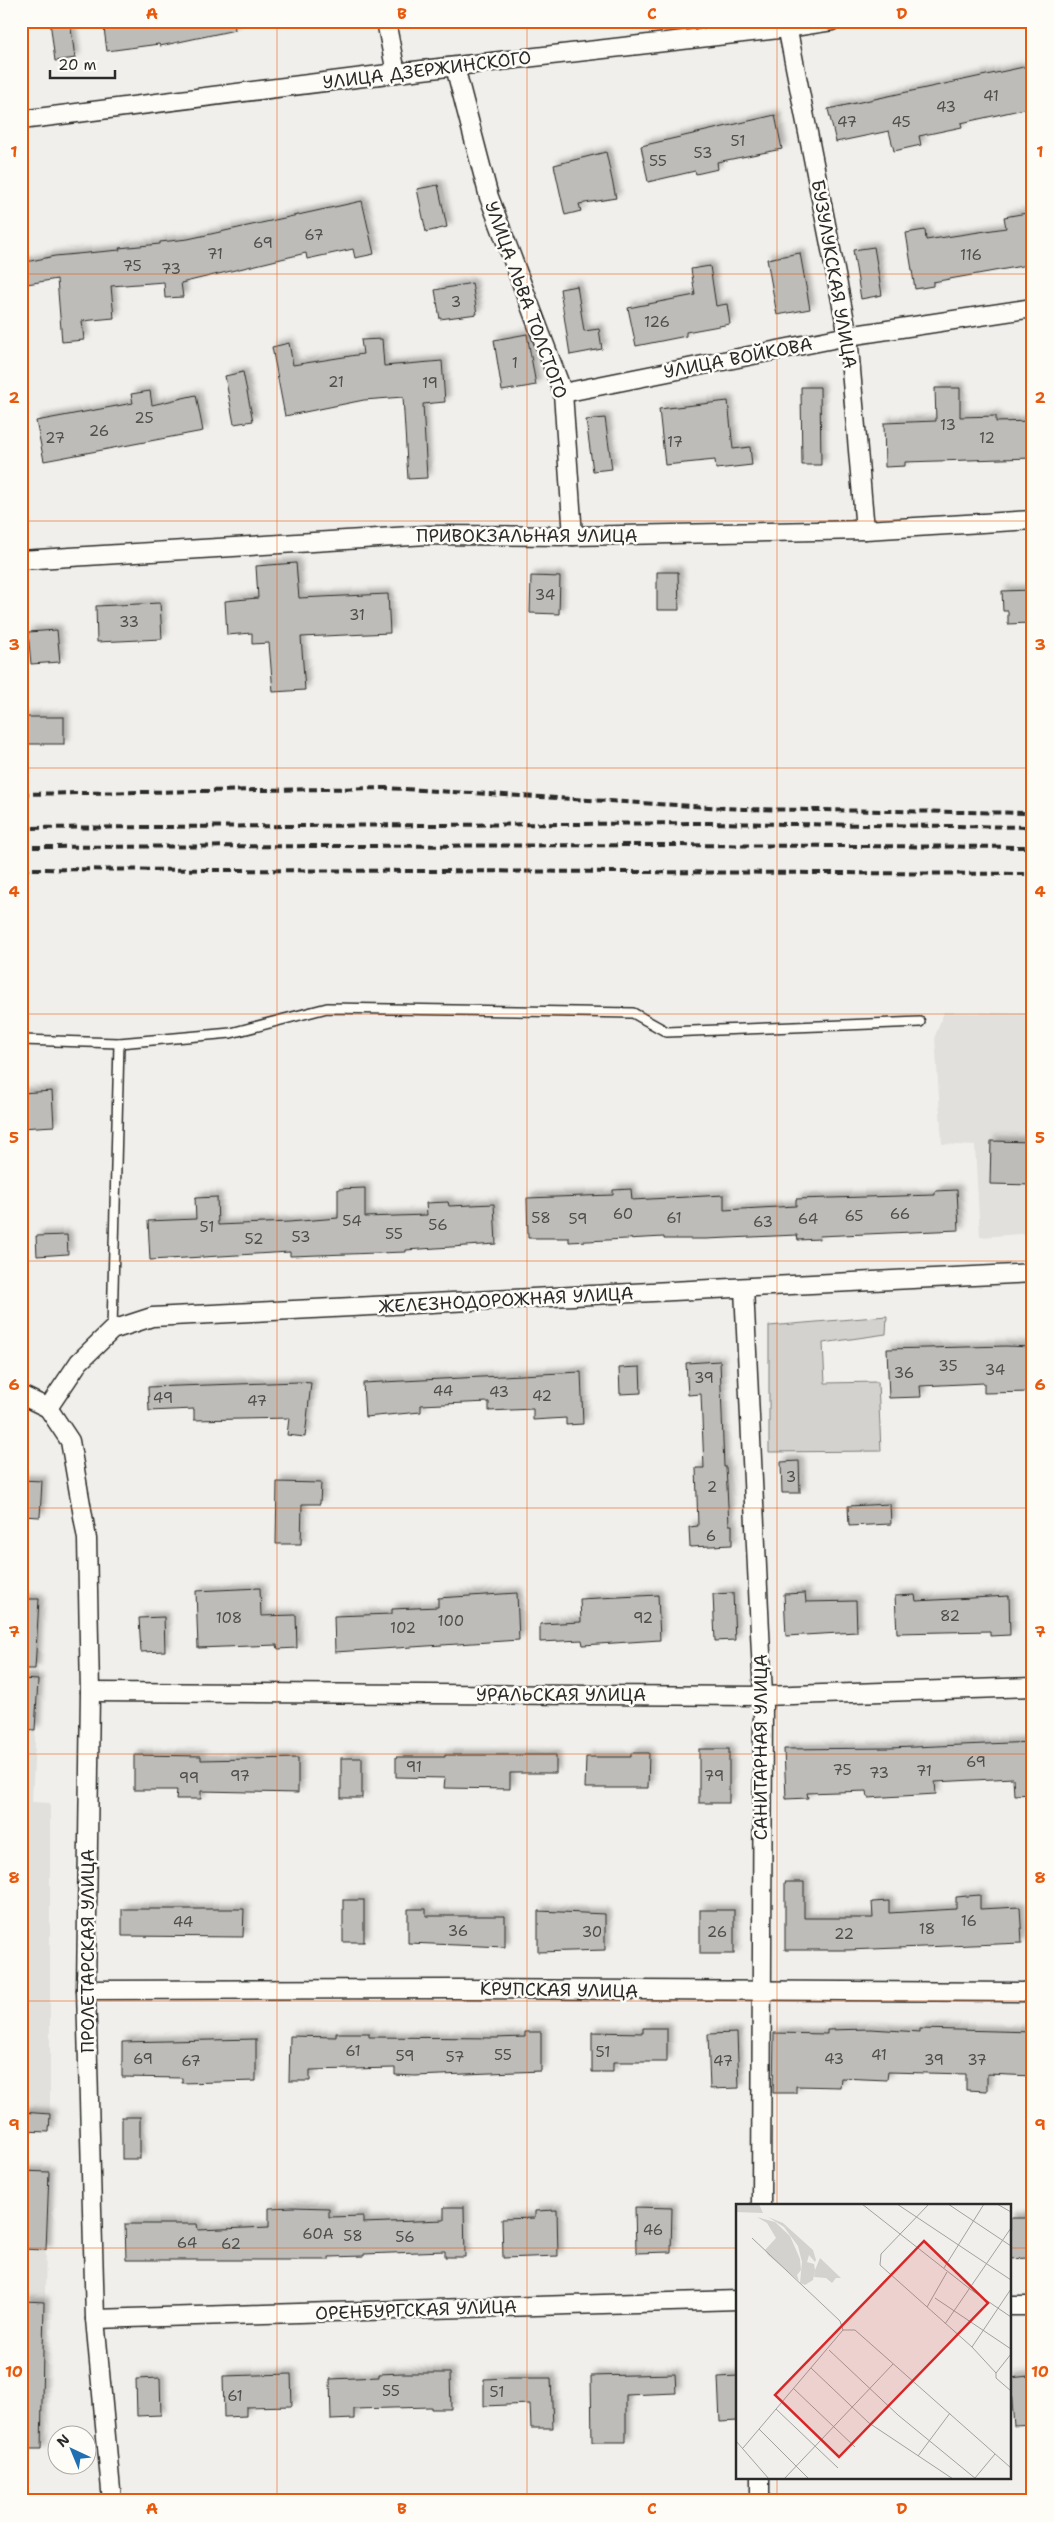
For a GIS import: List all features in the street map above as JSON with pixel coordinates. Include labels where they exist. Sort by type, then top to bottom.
[{"type":"street","points":[[386,21],[396,73]]},
{"type":"street","name":"УЛИЦА ДЗЕРЖИНСКОГО","points":[[21,120],[832,21]]},
{"type":"street","name":"БУЗУЛУКСКАЯ УЛИЦА","points":[[787,25],[848,336],[865,530]]},
{"type":"street","name":"УЛИЦА ЛЬВА ТОЛСТОГО","points":[[455,67],[489,197],[563,393],[573,536]]},
{"type":"street","name":"УЛИЦА ВОЙКОВА","points":[[563,393],[848,336],[1033,308]]},
{"type":"street","name":"ПРИВОКЗАЛЬНАЯ УЛИЦА","points":[[21,560],[427,535],[573,536],[865,530],[1033,520]]},
{"type":"street","name":"ЖЕЛЕЗНОДОРОЖНАЯ УЛИЦА","points":[[48,1408],[79,1362],[112,1330],[152,1317],[1033,1274]]},
{"type":"street","name":"САНИТАРНАЯ УЛИЦА","points":[[744,1288],[763,1696],[761,2204]]},
{"type":"street","points":[[21,1395],[48,1408]]},
{"type":"street","name":"ПРОЛЕТАРСКАЯ УЛИЦА","points":[[48,1408],[70,1441],[87,1539],[90,1692],[86,1990],[95,2319],[112,2501]]},
{"type":"street","name":"УРАЛЬСКАЯ УЛИЦА","points":[[90,1692],[763,1696],[1033,1687]]},
{"type":"street","name":"КРУПСКАЯ УЛИЦА","points":[[86,1990],[457,1989],[761,1992],[1023,1992],[1033,1990]]},
{"type":"street","name":"ОРЕНБУРГСКАЯ УЛИЦА","points":[[95,2319],[736,2300]]},
{"type":"street","points":[[1012,2306],[1033,2306]]},
{"type":"street","points":[[760,2480],[760,2501]]},
{"type":"lane","points":[[21,1040],[119,1043],[231,1033],[326,1008],[633,1013],[667,1032],[920,1022]]},
{"type":"lane","points":[[112,1330],[119,1043]]},
{"type":"shaded area","points":[[944,1012],[1033,1014],[1033,1233],[980,1237],[975,1146],[942,1144],[935,1036]]},
{"type":"shaded area","points":[[887,1316],[886,1334],[823,1343],[825,1383],[878,1382],[881,1451],[769,1452],[769,1326]]},
{"type":"shaded area","points":[[21,1599],[39,1599],[38,1680],[32,1802],[50,1803],[50,2114],[21,2112]]},
{"type":"shaded area","points":[[21,2249],[46,2250],[41,2449],[21,2449]]},
{"type":"building","points":[[50,21],[70,21],[75,58],[55,61]]},
{"type":"building","points":[[103,21],[234,21],[235,30],[160,46],[159,44],[107,51]]},
{"type":"building","points":[[1033,65],[1033,107],[961,123],[962,127],[919,136],[921,145],[894,151],[889,131],[836,142],[828,109]]},
{"type":"building","points":[[775,115],[782,149],[717,162],[718,169],[696,174],[695,171],[648,182],[641,146]]},
{"type":"building","points":[[606,152],[616,198],[579,204],[581,211],[565,215],[554,165]]},
{"type":"building","points":[[438,185],[447,227],[426,232],[417,189]]},
{"type":"building","points":[[362,201],[374,254],[355,258],[353,249],[307,259],[306,253],[181,283],[183,297],[165,298],[164,282],[111,286],[114,318],[82,321],[84,340],[62,342],[57,279],[21,285],[21,263],[55,256],[120,250],[119,248],[188,239]]},
{"type":"building","points":[[1027,213],[1033,264],[933,282],[933,286],[915,289],[906,233],[925,230],[926,240],[1006,228],[1004,217]]},
{"type":"building","points":[[874,247],[882,295],[861,299],[853,250]]},
{"type":"building","points":[[800,253],[810,309],[777,315],[767,259]]},
{"type":"building","points":[[710,266],[716,306],[727,304],[730,324],[686,332],[686,336],[636,346],[628,308],[695,295],[691,269]]},
{"type":"building","points":[[472,283],[477,314],[440,319],[435,290]]},
{"type":"building","points":[[577,286],[584,331],[599,329],[602,349],[570,355],[560,289]]},
{"type":"building","points":[[527,334],[536,385],[502,391],[494,340]]},
{"type":"building","points":[[382,339],[384,366],[442,361],[445,402],[423,404],[427,478],[408,479],[403,397],[364,400],[285,416],[272,347],[289,343],[293,365],[363,354],[361,340]]},
{"type":"building","points":[[243,372],[253,421],[234,424],[225,376]]},
{"type":"building","points":[[801,387],[820,387],[821,465],[802,465]]},
{"type":"building","points":[[935,388],[960,388],[960,417],[996,416],[996,422],[1033,421],[1033,458],[905,462],[905,466],[885,467],[884,423],[936,421]]},
{"type":"building","points":[[150,391],[152,405],[196,395],[203,431],[44,461],[36,421],[133,403],[131,394]]},
{"type":"building","points":[[728,401],[733,449],[750,447],[752,465],[716,469],[715,460],[665,465],[659,409]]},
{"type":"building","points":[[605,418],[612,469],[593,471],[586,420]]},
{"type":"building","points":[[296,563],[299,598],[388,594],[390,633],[301,637],[305,690],[273,692],[269,643],[252,644],[252,633],[227,635],[225,601],[258,598],[256,566]]},
{"type":"building","points":[[657,572],[678,572],[679,610],[657,610]]},
{"type":"building","points":[[531,576],[560,577],[559,614],[530,613]]},
{"type":"building","points":[[1033,590],[1033,610],[1029,610],[1029,623],[1008,624],[1008,611],[1003,611],[1002,591]]},
{"type":"building","points":[[160,603],[162,639],[97,642],[96,606]]},
{"type":"building","points":[[57,630],[60,662],[31,664],[28,632]]},
{"type":"building","points":[[24,717],[64,717],[64,744],[24,744]]},
{"type":"building","points":[[52,1091],[54,1126],[21,1128],[21,1093]]},
{"type":"building","points":[[991,1141],[1033,1142],[1033,1185],[990,1184]]},
{"type":"building","points":[[365,1188],[365,1217],[427,1215],[426,1203],[448,1202],[449,1206],[494,1204],[496,1244],[406,1250],[406,1252],[290,1256],[290,1252],[150,1260],[148,1221],[196,1219],[195,1198],[217,1197],[218,1225],[289,1222],[338,1218],[338,1189]]},
{"type":"building","points":[[631,1189],[632,1200],[724,1195],[724,1210],[796,1206],[796,1199],[935,1195],[935,1191],[957,1190],[959,1230],[819,1236],[820,1239],[798,1240],[797,1235],[706,1239],[664,1239],[664,1237],[569,1242],[569,1238],[528,1238],[527,1198],[613,1195],[613,1190]]},
{"type":"building","points":[[67,1235],[68,1254],[37,1256],[36,1236]]},
{"type":"building","points":[[1033,1347],[1033,1392],[984,1393],[984,1383],[920,1386],[921,1397],[889,1398],[887,1349]]},
{"type":"building","points":[[720,1361],[724,1467],[726,1467],[729,1525],[732,1525],[732,1545],[690,1547],[689,1527],[698,1526],[696,1468],[704,1468],[701,1394],[688,1395],[686,1363]]},
{"type":"building","points":[[640,1367],[641,1393],[620,1394],[619,1368]]},
{"type":"building","points":[[581,1372],[583,1424],[566,1425],[566,1418],[533,1420],[533,1409],[489,1411],[489,1402],[421,1405],[421,1412],[365,1417],[363,1383]]},
{"type":"building","points":[[311,1383],[305,1437],[287,1435],[289,1418],[194,1420],[194,1409],[149,1411],[148,1387]]},
{"type":"building","points":[[799,1461],[800,1493],[782,1493],[781,1462]]},
{"type":"building","points":[[21,1480],[42,1481],[40,1517],[21,1516]]},
{"type":"building","points":[[277,1482],[321,1483],[320,1504],[302,1504],[301,1544],[276,1544]]},
{"type":"building","points":[[890,1504],[891,1524],[849,1526],[848,1506]]},
{"type":"building","points":[[260,1588],[261,1616],[296,1615],[297,1648],[278,1649],[277,1645],[198,1648],[196,1591]]},
{"type":"building","points":[[517,1593],[519,1640],[335,1652],[334,1616],[392,1614],[392,1609],[438,1607],[438,1598]]},
{"type":"building","points":[[733,1593],[735,1640],[715,1641],[713,1594]]},
{"type":"building","points":[[805,1593],[806,1602],[856,1601],[857,1632],[786,1636],[784,1594]]},
{"type":"building","points":[[658,1595],[660,1640],[583,1645],[582,1640],[540,1642],[540,1624],[581,1622],[580,1599]]},
{"type":"building","points":[[915,1595],[916,1601],[1009,1596],[1010,1635],[990,1636],[990,1631],[897,1633],[895,1596]]},
{"type":"building","points":[[21,1599],[39,1599],[35,1669],[21,1669]]},
{"type":"building","points":[[164,1617],[165,1651],[141,1652],[139,1618]]},
{"type":"building","points":[[21,1679],[38,1680],[35,1730],[21,1729]]},
{"type":"building","points":[[1033,1742],[1033,1794],[1014,1795],[1013,1778],[935,1782],[936,1794],[868,1798],[867,1791],[807,1793],[808,1798],[786,1799],[784,1749],[890,1748]]},
{"type":"building","points":[[699,1749],[729,1749],[729,1803],[699,1803]]},
{"type":"building","points":[[631,1753],[649,1753],[648,1788],[585,1788],[586,1757],[631,1757]]},
{"type":"building","points":[[134,1755],[201,1756],[201,1760],[298,1758],[298,1793],[201,1791],[201,1799],[176,1799],[177,1790],[134,1790]]},
{"type":"building","points":[[445,1755],[556,1755],[556,1773],[510,1773],[510,1789],[444,1788],[445,1778],[396,1777],[396,1757],[445,1757]]},
{"type":"building","points":[[341,1758],[362,1758],[362,1798],[341,1798]]},
{"type":"building","points":[[785,1882],[804,1882],[804,1918],[873,1918],[872,1902],[889,1901],[889,1913],[956,1909],[956,1897],[980,1895],[980,1909],[1020,1907],[1022,1943],[848,1950],[785,1950]]},
{"type":"building","points":[[343,1900],[364,1900],[364,1942],[343,1942]]},
{"type":"building","points":[[122,1909],[244,1909],[243,1937],[122,1936]]},
{"type":"building","points":[[408,1909],[426,1909],[426,1916],[505,1916],[505,1947],[408,1943]]},
{"type":"building","points":[[700,1910],[734,1910],[734,1954],[700,1954]]},
{"type":"building","points":[[538,1911],[605,1914],[605,1950],[538,1952]]},
{"type":"building","points":[[643,2028],[667,2028],[667,2062],[613,2062],[613,2072],[592,2072],[592,2032],[643,2033]]},
{"type":"building","points":[[870,2029],[920,2032],[920,2029],[1033,2032],[1033,2076],[987,2074],[987,2091],[966,2090],[966,2074],[888,2072],[887,2080],[841,2078],[840,2087],[796,2086],[796,2093],[773,2093],[774,2033],[827,2034],[827,2030]]},
{"type":"building","points":[[525,2032],[541,2032],[541,2071],[415,2076],[395,2075],[395,2068],[310,2070],[310,2081],[289,2081],[290,2036],[336,2037],[336,2033],[369,2033],[369,2037],[495,2038],[525,2037]]},
{"type":"building","points":[[737,2033],[739,2088],[710,2089],[708,2034]]},
{"type":"building","points":[[256,2039],[256,2081],[182,2083],[182,2078],[122,2077],[122,2042]]},
{"type":"building","points":[[21,2112],[50,2114],[49,2132],[21,2131]]},
{"type":"building","points":[[122,2117],[140,2117],[140,2159],[122,2159]]},
{"type":"building","points":[[21,2171],[49,2172],[46,2250],[21,2249]]},
{"type":"building","points":[[444,2207],[464,2207],[465,2257],[445,2257],[445,2251],[364,2254],[364,2256],[329,2257],[329,2260],[126,2260],[125,2224],[197,2224],[198,2230],[269,2227],[269,2208],[329,2208],[329,2217],[363,2216],[363,2223],[444,2220]]},
{"type":"building","points":[[635,2207],[672,2208],[671,2252],[636,2253]]},
{"type":"building","points":[[557,2210],[558,2256],[503,2258],[502,2219],[535,2218],[535,2211]]},
{"type":"building","points":[[1012,2218],[1029,2218],[1029,2258],[1012,2259]]},
{"type":"building","points":[[25,2301],[44,2302],[41,2449],[21,2449],[21,2342],[24,2342]]},
{"type":"building","points":[[450,2373],[451,2409],[431,2409],[431,2407],[354,2409],[354,2419],[331,2420],[330,2379],[379,2377],[379,2374]]},
{"type":"building","points":[[291,2374],[292,2406],[246,2407],[246,2416],[224,2417],[223,2376]]},
{"type":"building","points":[[675,2374],[676,2393],[626,2395],[626,2442],[592,2442],[591,2376]]},
{"type":"building","points":[[736,2376],[736,2421],[720,2422],[718,2377]]},
{"type":"building","points":[[1029,2376],[1033,2425],[1014,2426],[1012,2378]]},
{"type":"building","points":[[160,2378],[161,2415],[137,2416],[136,2379]]},
{"type":"building","points":[[551,2378],[553,2428],[531,2428],[530,2404],[484,2406],[484,2379]]},
{"type":"railway","points":[[21,794],[386,788],[743,809],[1033,813]]},
{"type":"railway","points":[[21,828],[706,823],[1033,827]]},
{"type":"railway","points":[[21,847],[659,845],[1033,847]]},
{"type":"railway","points":[[21,869],[1033,874]]}]
